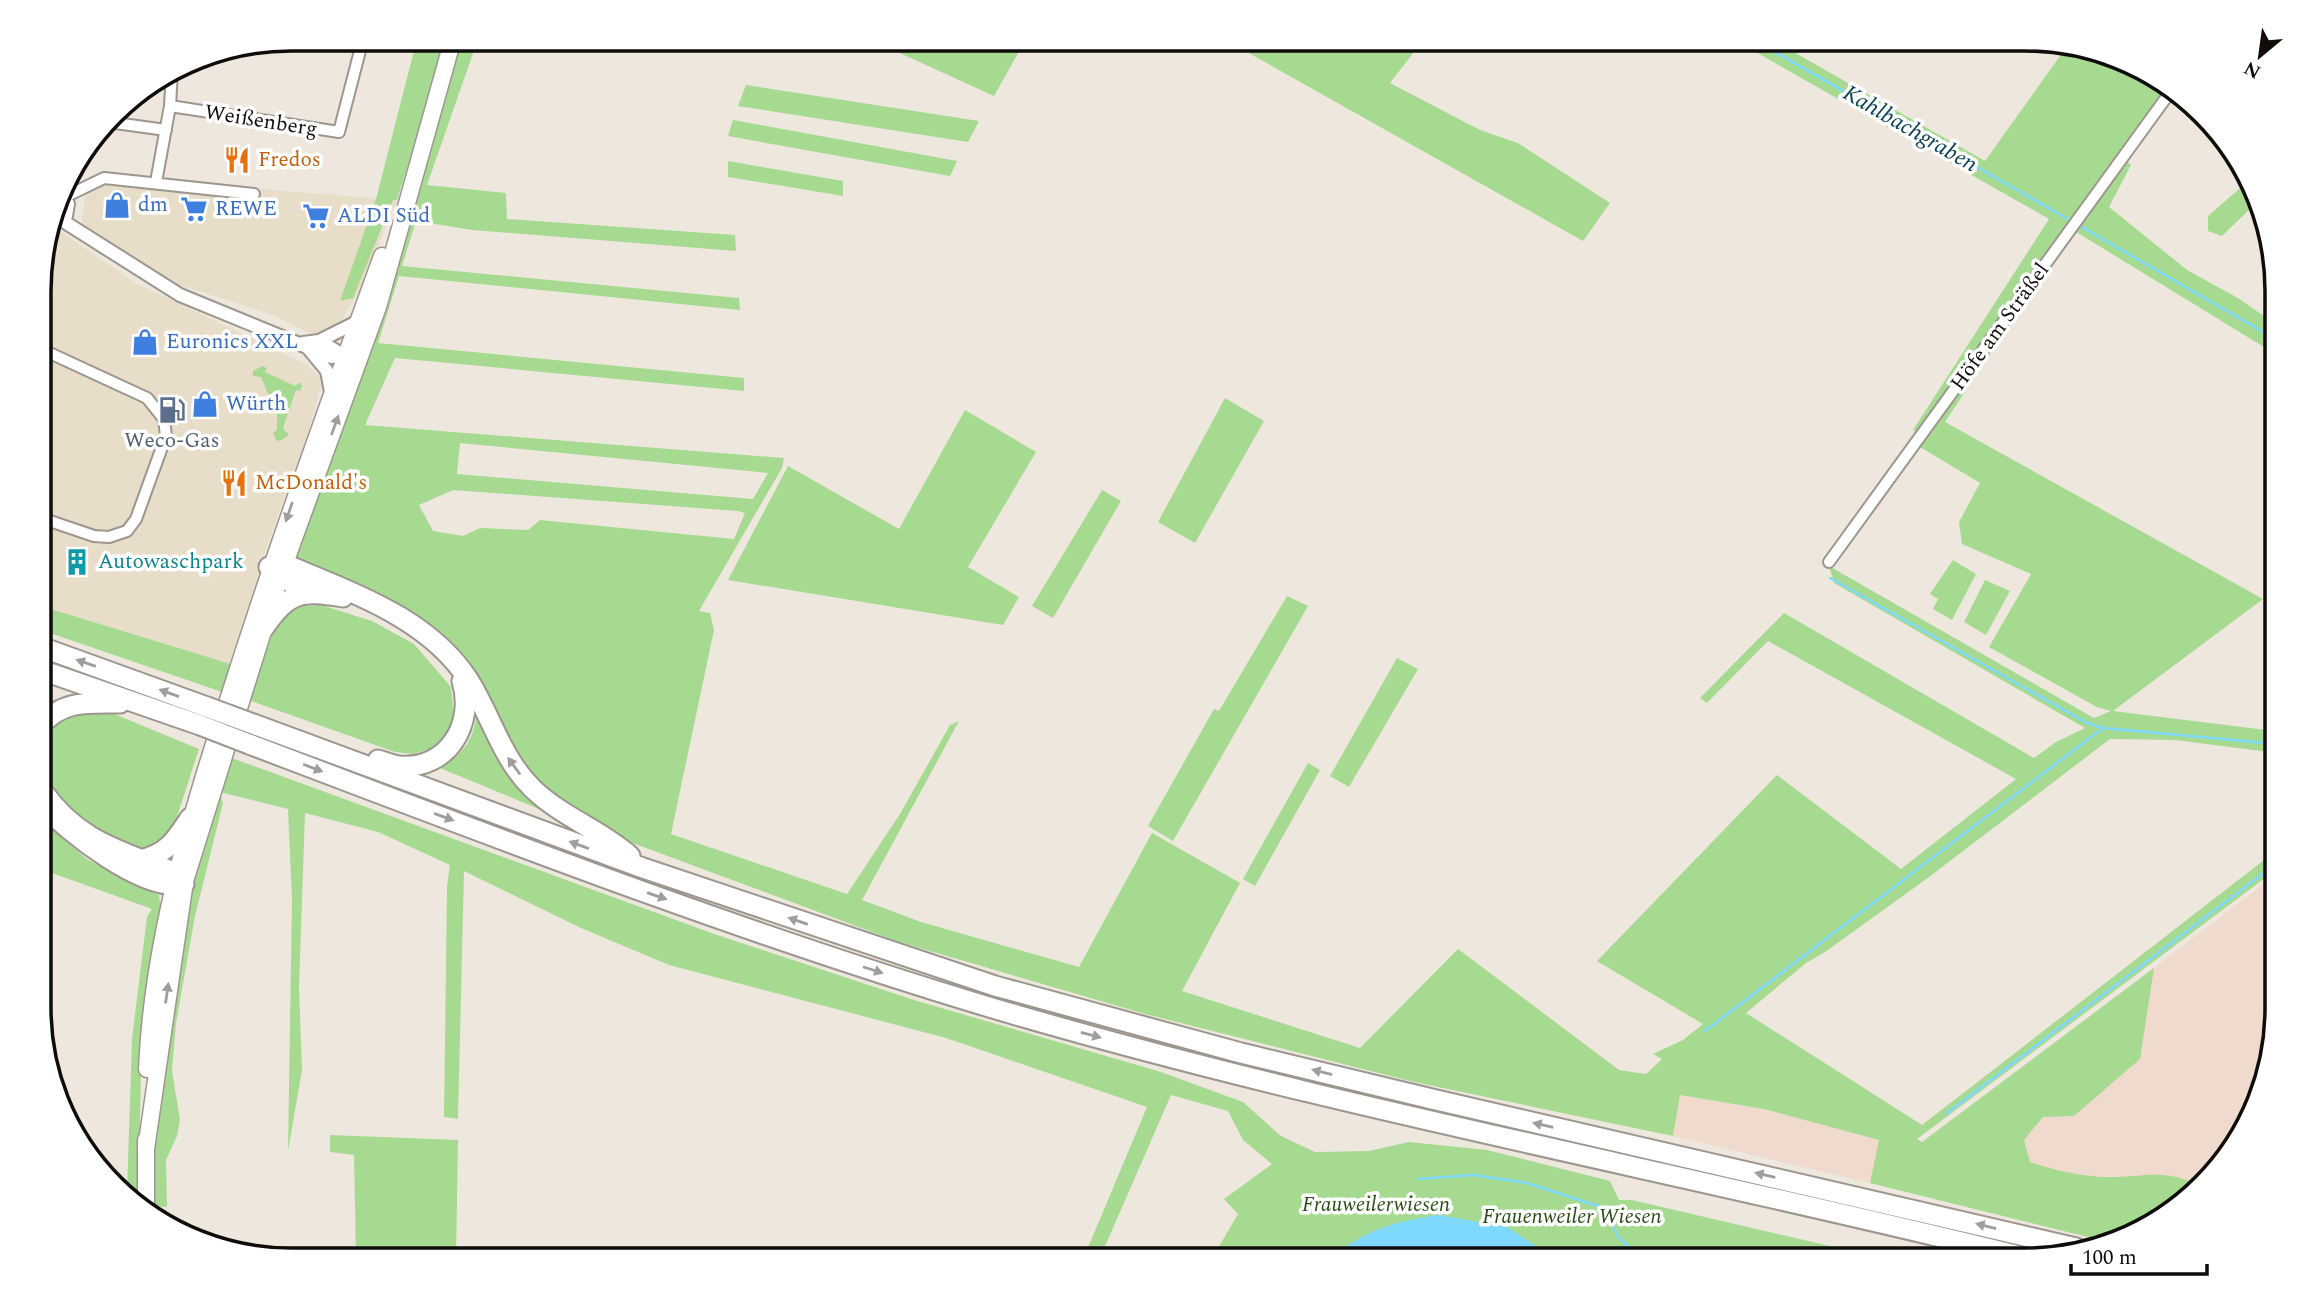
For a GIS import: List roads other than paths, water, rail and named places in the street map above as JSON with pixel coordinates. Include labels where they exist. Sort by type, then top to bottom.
[{"type":"highway","points":[[278,569],[313,593]]},
{"type":"highway","points":[[278,569],[371,601],[413,625],[467,679],[509,760],[533,789],[565,815],[619,847],[643,868]]},
{"type":"highway","points":[[263,629],[278,608],[290,598],[313,593],[371,601]]},
{"type":"highway","points":[[51,651],[204,716],[249,744],[630,887],[990,1007],[1373,1107],[1983,1248]]},
{"type":"highway","points":[[318,748],[398,766],[414,765],[446,752],[463,727],[466,715],[466,695],[457,667]]},
{"type":"highway","points":[[51,673],[133,702],[256,725],[643,868],[995,986],[1241,1053],[2064,1245]]},
{"type":"highway","points":[[51,715],[77,702],[133,702]]},
{"type":"highway","points":[[51,802],[62,816],[89,838],[181,875]]},
{"type":"highway","points":[[51,813],[84,844],[138,873],[181,875]]},
{"type":"highway","points":[[140,860],[157,856],[173,846],[190,818]]},
{"type":"main road","points":[[146,1200],[152,1005],[181,875],[190,818],[355,357],[378,307],[449,51]]},
{"type":"main road","points":[[181,875],[263,629],[278,569],[332,394],[355,357],[357,322],[419,155]]},
{"type":"street","name":"Weißenberg","points":[[170,106],[339,132],[360,51]]},
{"type":"street","points":[[156,182],[172,82]]},
{"type":"street","name":"Höfe am Sträßel","points":[[1829,562],[2167,97]]},
{"type":"street","points":[[119,123],[166,130]]},
{"type":"street","points":[[73,191],[104,177],[254,194]]},
{"type":"street","points":[[66,205],[68,210],[63,221],[180,295],[303,343],[331,357],[355,357]]},
{"type":"street","points":[[303,343],[319,341],[357,322]]},
{"type":"street","points":[[319,341],[355,357]]},
{"type":"street","points":[[303,343],[327,371],[332,394]]},
{"type":"street","points":[[51,354],[147,398],[164,419],[166,436],[136,519],[127,531],[110,537],[94,536],[51,521]]},
{"type":"water","points":[[1439,1215],[1507,1227],[1539,1248],[1344,1248],[1367,1234],[1407,1221]]},
{"type":"waterway","name":"Kahlbachgraben","points":[[1773,51],[2068,219]]},
{"type":"waterway","name":"Kahlbachgraben","points":[[2080,226],[2265,333]]},
{"type":"waterway","points":[[1830,578],[2087,723],[2103,728]]},
{"type":"waterway","points":[[1705,1031],[2103,728],[2265,743]]},
{"type":"waterway","points":[[1947,1113],[2265,872]]},
{"type":"waterway","points":[[1418,1179],[1473,1175],[1527,1183],[1604,1208],[1619,1238],[1630,1248]]},
{"type":"place","name":"Fredos","points":[[237,160]]},
{"type":"place","name":"dm","points":[[117,205]]},
{"type":"place","name":"REWE","points":[[194,209]]},
{"type":"place","name":"ALDI Süd","points":[[316,216]]},
{"type":"place","name":"Euronics XXL","points":[[145,342]]},
{"type":"place","name":"Würth","points":[[205,404]]},
{"type":"place","name":"Weco-Gas","points":[[172,410]]},
{"type":"place","name":"McDonald's","points":[[234,483]]},
{"type":"place","name":"Autowaschpark","points":[[77,562]]},
{"type":"park label","name":"Frauweilerwiesen","points":[[1376,1205]]},
{"type":"park label","name":"Frauenweiler Wiesen","points":[[1572,1217]]}]
